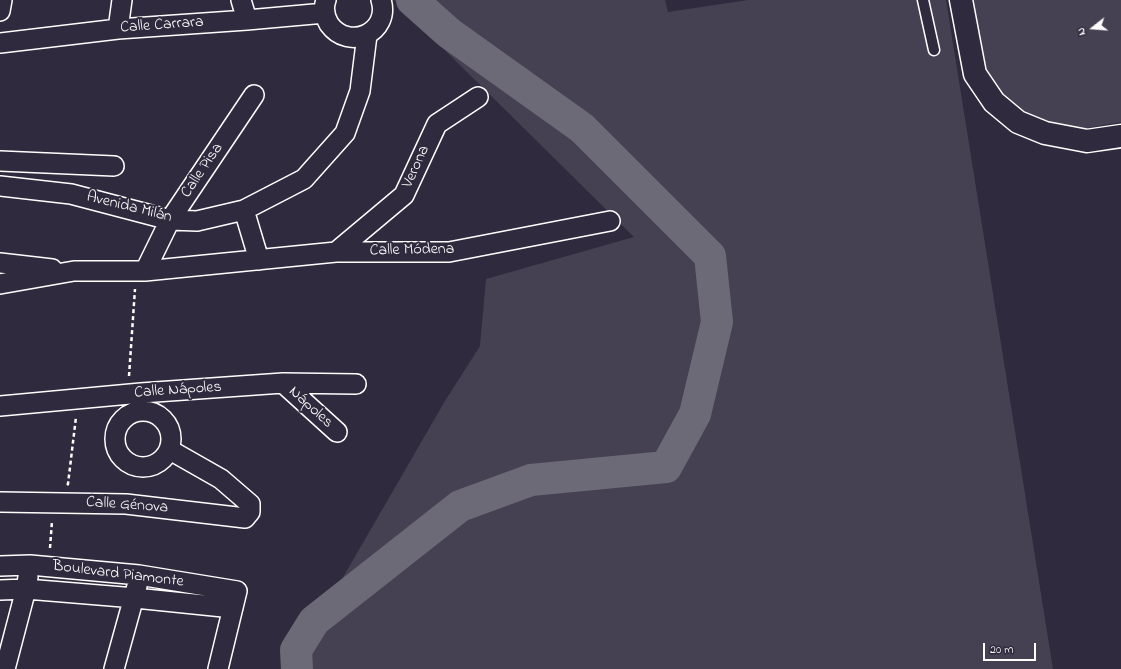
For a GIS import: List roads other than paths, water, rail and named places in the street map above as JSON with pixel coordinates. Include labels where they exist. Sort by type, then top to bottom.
[{"type":"street","points":[[0,11],[2,0]]},
{"type":"street","points":[[118,29],[122,0]]},
{"type":"street","points":[[241,0],[247,20]]},
{"type":"street","points":[[325,6],[330,25],[340,34],[349,38],[358,38],[367,35],[379,22],[382,13],[380,0]]},
{"type":"street","points":[[960,0],[975,74],[994,102],[1018,122],[1045,132],[1087,141],[1121,136]]},
{"type":"street","name":"Calle Carrara","points":[[0,43],[118,29],[247,20],[325,6]]},
{"type":"street","name":"Avenida Milán","points":[[0,186],[72,194],[170,220],[197,221],[244,210],[304,179],[345,133],[360,91],[367,35]]},
{"type":"street","name":"Calle Pisa","points":[[140,271],[170,220],[254,95]]},
{"type":"street","name":"Verona","points":[[336,252],[404,195],[437,124],[478,97]]},
{"type":"street","points":[[0,161],[114,166]]},
{"type":"street","points":[[244,210],[260,260]]},
{"type":"street","name":"Calle Módena","points":[[0,263],[74,271],[140,271],[336,252],[449,252],[610,220]]},
{"type":"street","name":"Calle Módena","points":[[0,284],[74,271]]},
{"type":"street","name":"Calle Nápoles","points":[[0,406],[137,399],[283,383],[356,384]]},
{"type":"street","name":"Nápoles","points":[[283,383],[337,432]]},
{"type":"street","points":[[137,399],[163,418],[169,428],[172,438],[170,450],[164,459],[154,465],[143,468],[132,465],[123,459],[117,450],[115,439],[117,428],[123,419],[132,412],[137,399]]},
{"type":"street","name":"Calle Génova","points":[[0,502],[126,504],[245,518],[250,512],[250,504],[221,479],[170,450]]},
{"type":"street","points":[[5,669],[26,589],[30,565]]},
{"type":"street","name":"Boulevard Piamonte","points":[[0,566],[30,565],[139,575],[235,600]]},
{"type":"street","points":[[114,669],[135,598],[139,575]]},
{"type":"street","name":"Boulevard Piamonte","points":[[0,590],[26,589],[135,598],[235,600]]},
{"type":"street","points":[[218,669],[235,600]]},
{"type":"lane","points":[[924,0],[934,50]]},
{"type":"waterway","points":[[297,669],[296,650],[314,621],[460,506],[531,480],[666,467],[695,414],[717,322],[710,256],[582,128],[449,33],[412,0]]}]
